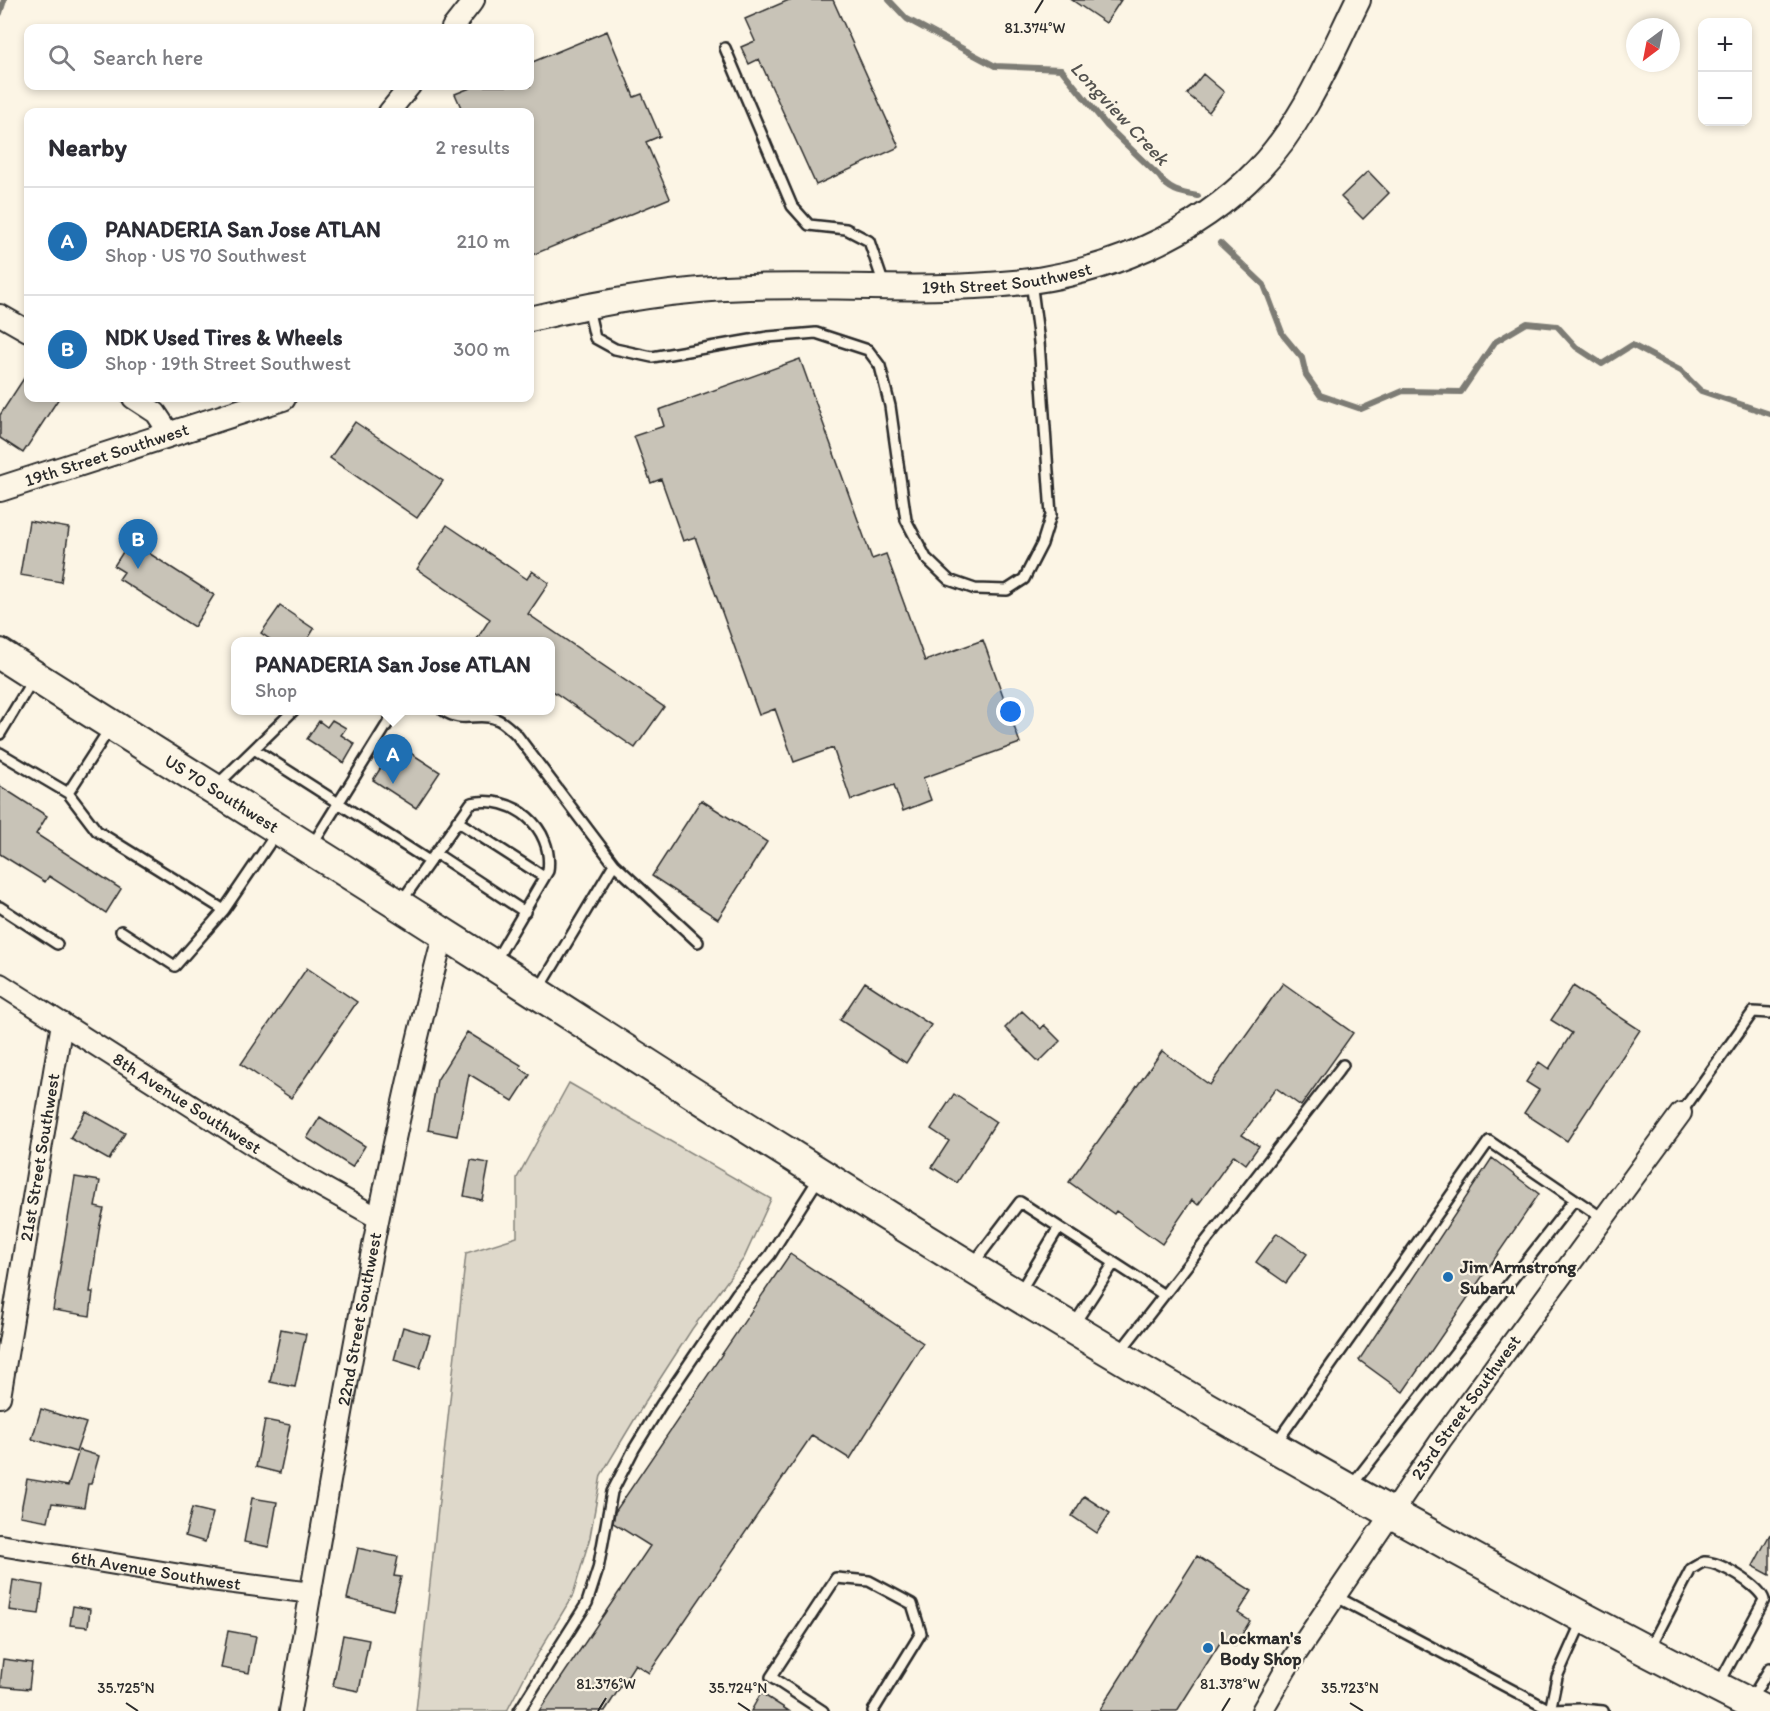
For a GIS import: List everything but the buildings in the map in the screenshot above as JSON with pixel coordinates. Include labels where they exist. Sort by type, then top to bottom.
[{"type":"main road","name":"US 70 Southwest","points":[[0,654],[822,1174],[1117,1355],[1349,1489],[1584,1618],[1756,1707]]},
{"type":"street","points":[[456,24],[474,0]]},
{"type":"street","name":"19th Street Southwest","points":[[534,318],[587,306],[671,293],[746,287],[932,287],[1014,284],[1086,270],[1142,250],[1184,229],[1222,202],[1258,170],[1302,113],[1358,0]]},
{"type":"street","points":[[392,108],[407,90]]},
{"type":"street","points":[[0,315],[24,329]]},
{"type":"street","name":"19th Street Southwest","points":[[0,489],[270,402]]},
{"type":"street","points":[[162,405],[170,434]]},
{"type":"street","name":"22nd Street Southwest","points":[[290,1711],[368,1265],[405,1089],[444,933]]},
{"type":"street","name":"8th Avenue Southwest","points":[[0,984],[292,1170],[378,1218]]},
{"type":"street","name":"21st Street Southwest","points":[[0,1397],[62,1023]]},
{"type":"street","name":"23rd Street Southwest","points":[[1262,1711],[1286,1669],[1441,1440],[1681,1113]]},
{"type":"street","name":"6th Avenue Southwest","points":[[0,1545],[211,1580],[311,1593]]},
{"type":"lane","points":[[725,48],[792,206],[809,225],[846,229],[869,241],[884,287]]},
{"type":"lane","points":[[587,306],[595,338],[615,349],[651,357],[768,337],[816,333],[868,350],[880,366],[890,406],[906,520],[926,558],[949,580],[975,589],[1007,590],[1024,579],[1042,544],[1051,515],[1039,342],[1031,281]]},
{"type":"lane","points":[[0,734],[35,676]]},
{"type":"lane","points":[[213,788],[290,715]]},
{"type":"lane","points":[[310,849],[393,715]]},
{"type":"lane","points":[[451,715],[458,718],[496,719],[516,734],[614,864],[699,942]]},
{"type":"lane","points":[[68,793],[112,725]]},
{"type":"lane","points":[[254,749],[338,803],[525,912]]},
{"type":"lane","points":[[0,753],[68,793],[97,831],[224,910]]},
{"type":"lane","points":[[399,905],[467,807],[474,802],[506,804],[517,808],[531,819],[545,841],[550,861],[548,871],[493,965]]},
{"type":"lane","points":[[457,821],[544,877]]},
{"type":"lane","points":[[121,931],[175,966],[224,910],[278,830]]},
{"type":"lane","points":[[537,993],[614,864]]},
{"type":"lane","points":[[0,908],[57,944]]},
{"type":"lane","points":[[1681,1113],[1753,1012],[1770,1013]]},
{"type":"lane","points":[[1117,1355],[1343,1065]]},
{"type":"lane","points":[[1273,1447],[1489,1141],[1604,1219]]},
{"type":"lane","points":[[519,1711],[587,1603],[598,1569],[612,1492],[634,1449],[736,1293],[770,1255],[822,1174]]},
{"type":"lane","points":[[1349,1489],[1574,1200]]},
{"type":"lane","points":[[971,1267],[1020,1202],[1164,1295]]},
{"type":"lane","points":[[1017,1295],[1059,1227]]},
{"type":"lane","points":[[1072,1328],[1114,1263]]},
{"type":"lane","points":[[1648,1651],[1691,1569],[1702,1562],[1714,1563],[1753,1585],[1762,1593],[1764,1600],[1717,1687]]},
{"type":"lane","points":[[823,1711],[771,1677],[836,1578],[869,1581],[912,1604],[921,1633],[873,1711]]},
{"type":"lane","points":[[1335,1596],[1550,1711],[1581,1709],[1603,1711]]},
{"type":"lane","points":[[1550,1711],[1557,1677],[1584,1618]]},
{"type":"lane","points":[[1756,1707],[1770,1668]]},
{"type":"shaded area","points":[[569,1083],[771,1199],[744,1258],[692,1329],[601,1475],[590,1537],[573,1595],[528,1670],[507,1711],[416,1711],[466,1253],[517,1237],[517,1178]]},
{"type":"waterway","points":[[0,13],[4,0]]},
{"type":"waterway","name":"Longview Creek","points":[[889,0],[907,19],[995,66],[1061,69],[1107,126],[1167,185],[1181,192],[1198,196]]},
{"type":"waterway","name":"Longview Creek","points":[[1220,243],[1264,285],[1283,335],[1302,358],[1306,375],[1320,395],[1361,409],[1403,391],[1461,392],[1495,342],[1527,323],[1557,326],[1576,347],[1602,364],[1632,345],[1681,371],[1701,391],[1770,414]]},
{"type":"place","name":"NDK Used Tires & Wheels","points":[[138,569]]},
{"type":"place","name":"PANADERIA San Jose ATLAN","points":[[393,784]]},
{"type":"place","name":"Jim Armstrong Subaru","points":[[1448,1277]]},
{"type":"place","name":"Lockman's Body Shop","points":[[1208,1648]]}]
